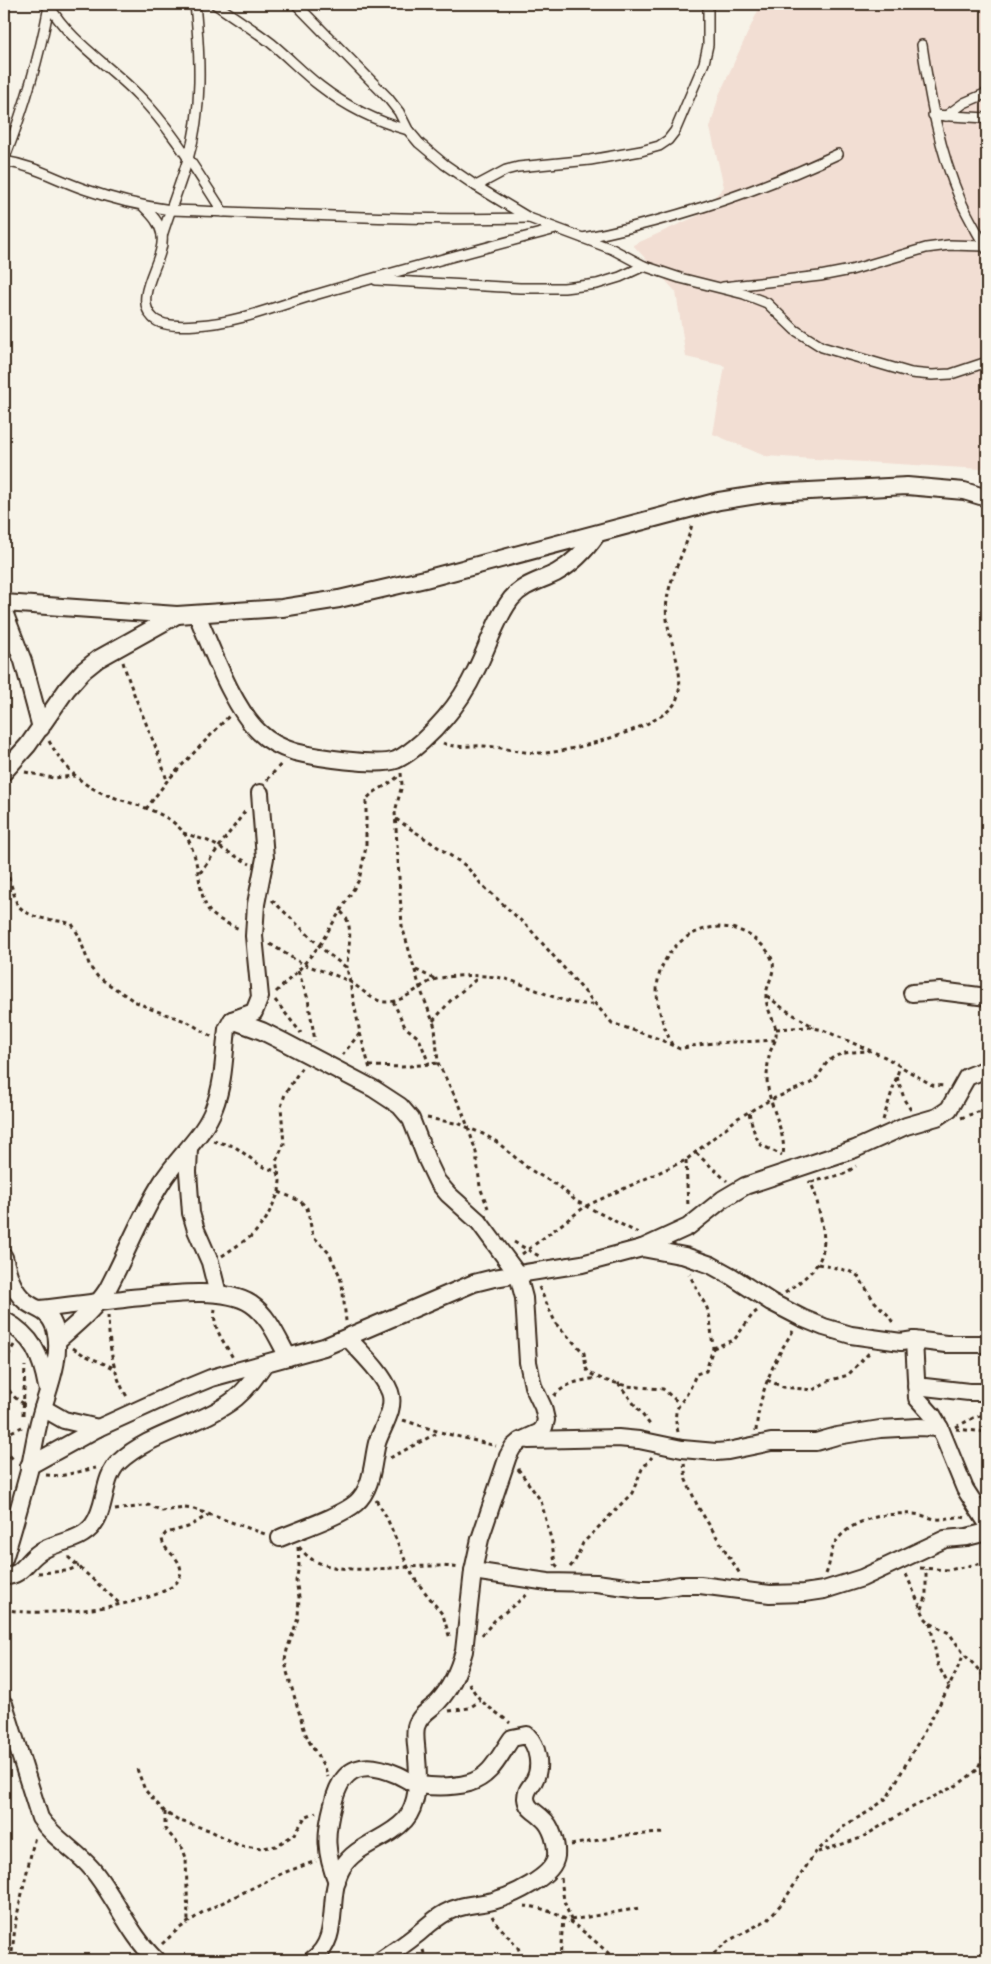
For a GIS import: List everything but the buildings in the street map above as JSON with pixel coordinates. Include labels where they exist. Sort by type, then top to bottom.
[{"type":"street","points":[[4,603],[177,615],[282,608],[339,599],[425,579],[719,501],[770,493],[907,486],[964,491],[987,498]]},
{"type":"street","points":[[197,615],[239,706],[258,731],[273,743],[294,751],[382,763],[396,760],[406,754],[445,717],[476,672],[503,613],[514,596],[525,586],[557,572],[576,560],[597,534]]},
{"type":"street","points":[[4,612],[26,667],[41,728]]},
{"type":"street","points":[[6,768],[41,728],[67,689],[83,671],[98,659],[177,615]]},
{"type":"street","points":[[59,1339],[104,1301],[141,1220],[161,1183],[173,1164],[189,1148],[200,1133],[214,1109],[227,1029],[232,1020],[254,1012],[257,1006],[260,997],[254,936],[256,904],[265,858],[260,793]]},
{"type":"street","points":[[912,993],[940,991],[987,997]]},
{"type":"street","points":[[232,1020],[262,1031],[374,1089],[400,1106],[411,1119],[437,1181],[448,1194],[479,1222],[516,1271],[524,1298],[528,1362],[533,1386],[544,1411],[572,1438]]},
{"type":"street","points":[[29,1467],[98,1428],[177,1392],[211,1378],[324,1347],[474,1283],[516,1271],[582,1264],[647,1246],[688,1227],[723,1198],[738,1190],[855,1149],[906,1126],[937,1117],[949,1109],[967,1077],[987,1069]]},
{"type":"street","points":[[189,1148],[188,1172],[191,1213],[210,1262],[218,1294]]},
{"type":"street","points":[[647,1246],[685,1256],[711,1266],[731,1276],[771,1302],[824,1327],[851,1334],[901,1342],[914,1340],[946,1344],[987,1344]]},
{"type":"street","points":[[4,1257],[10,1281],[25,1301],[40,1309],[52,1323],[59,1339],[54,1370],[29,1467],[6,1540],[4,1559]]},
{"type":"street","points":[[40,1309],[161,1294],[218,1294],[238,1298],[251,1304],[263,1315],[288,1357]]},
{"type":"street","points":[[4,1320],[24,1334],[36,1349],[43,1365],[47,1392]]},
{"type":"street","points":[[280,1538],[345,1510],[364,1493],[373,1466],[378,1441],[389,1415],[390,1393],[368,1360],[348,1338]]},
{"type":"street","points":[[914,1340],[918,1398],[940,1428],[980,1522]]},
{"type":"street","points":[[4,1576],[10,1577],[20,1572],[34,1555],[51,1546],[82,1535],[93,1526],[100,1513],[114,1468],[120,1462],[156,1439],[199,1420],[235,1399],[250,1384],[265,1363]]},
{"type":"street","points":[[916,1386],[987,1392]]},
{"type":"street","points":[[43,1408],[64,1420],[98,1428]]},
{"type":"street","points":[[312,1960],[322,1951],[329,1937],[337,1882],[341,1869],[362,1848],[393,1830],[406,1819],[413,1805],[417,1785],[418,1760],[415,1736],[416,1726],[420,1719],[448,1690],[462,1658],[473,1571],[480,1540],[514,1448],[540,1432],[544,1427],[544,1411]]},
{"type":"street","points":[[514,1448],[572,1438],[618,1438],[682,1449],[728,1451],[755,1444],[816,1442],[837,1436],[900,1427],[940,1428]]},
{"type":"street","points":[[473,1571],[548,1582],[596,1583],[641,1589],[700,1585],[786,1594],[824,1590],[862,1578],[945,1539],[967,1537],[987,1532]]},
{"type":"street","points":[[4,1704],[40,1818],[47,1829],[81,1856],[94,1872],[147,1956]]},
{"type":"street","points":[[337,1882],[328,1857],[326,1841],[333,1802],[340,1782],[346,1774],[357,1768],[370,1767],[384,1770],[417,1785],[446,1786],[467,1784],[480,1779],[490,1771],[512,1738],[527,1735],[532,1740],[537,1753],[538,1772],[526,1793],[527,1801],[534,1813],[548,1824],[556,1854],[550,1868],[542,1877],[508,1896],[466,1905],[444,1913],[381,1960]]},
{"type":"lane","points":[[195,4],[199,82],[198,108],[188,159],[149,281],[146,296],[147,309],[154,319],[167,324],[198,325],[232,319],[556,229]]},
{"type":"lane","points":[[215,4],[271,44],[319,86],[339,100],[383,123],[408,130]]},
{"type":"lane","points":[[296,4],[388,98],[399,112],[408,130],[419,143],[444,164],[476,186],[530,218],[583,238],[644,266],[680,278],[744,294],[766,304],[808,340],[843,354],[911,373],[932,375],[951,374],[987,362]]},
{"type":"lane","points":[[476,186],[506,170],[518,167],[614,156],[650,149],[668,140],[675,131],[704,63],[708,45],[708,4]]},
{"type":"lane","points":[[48,5],[80,44],[138,95],[168,130],[223,212]]},
{"type":"lane","points":[[48,5],[34,75],[23,111],[4,160],[42,170],[83,189],[144,207],[171,210],[419,218],[530,218]]},
{"type":"lane","points":[[922,45],[934,115],[960,200],[986,248]]},
{"type":"lane","points":[[946,116],[964,104],[987,93]]},
{"type":"lane","points":[[934,115],[987,118]]},
{"type":"lane","points":[[583,238],[622,230],[733,198],[782,180],[838,154]]},
{"type":"lane","points":[[144,207],[156,221],[162,236]]},
{"type":"lane","points":[[720,287],[820,276],[851,270],[926,248],[949,245],[986,248]]},
{"type":"lane","points":[[371,280],[520,288],[564,288],[597,284],[620,277],[644,266]]},
{"type":"path","points":[[432,731],[442,742],[448,745],[483,746],[532,753],[548,753],[613,737],[640,728],[667,713],[676,703],[680,689],[679,672],[666,617],[667,600],[672,579],[687,543],[696,507]]},
{"type":"path","points":[[119,647],[135,698],[158,752],[167,781]]},
{"type":"path","points":[[146,808],[167,781],[239,706]]},
{"type":"path","points":[[41,728],[75,776],[92,788],[146,808],[166,819],[183,833],[218,847],[255,867],[258,872],[260,886],[288,918],[347,968]]},
{"type":"path","points":[[199,874],[260,793],[275,769],[294,751]]},
{"type":"path","points":[[6,768],[54,778],[75,776]]},
{"type":"path","points":[[302,1035],[272,996],[298,971],[319,946],[341,912],[361,873],[367,830],[366,800],[370,795],[395,779],[401,772],[402,785],[396,801],[395,819],[402,926],[420,988],[433,1022],[438,1063],[460,1106],[476,1152],[480,1187],[490,1214],[491,1238]]},
{"type":"path","points":[[395,819],[466,866],[481,884],[529,928],[612,1023],[659,1039],[680,1049],[705,1043],[726,1044],[775,1040]]},
{"type":"path","points":[[183,833],[194,852],[204,901],[211,912],[224,922],[254,936],[304,964],[352,983],[378,1000],[393,1001],[436,979],[479,977],[501,978],[571,1002],[587,1005],[594,1004]]},
{"type":"path","points":[[4,862],[17,904],[21,910],[27,914],[72,924],[79,936],[90,967],[98,977],[134,1001],[188,1022],[225,1045]]},
{"type":"path","points":[[341,912],[346,916],[350,926],[347,968],[352,983],[360,1033],[370,1066],[374,1089]]},
{"type":"path","points":[[673,1047],[659,1013],[658,988],[660,973],[673,949],[696,932],[710,927],[733,927],[744,931],[760,943],[770,955],[773,963],[766,996],[769,1014],[776,1029],[775,1040],[768,1059],[767,1079],[770,1100],[784,1140],[783,1156],[791,1170],[810,1182],[822,1220],[825,1244],[822,1258],[802,1280],[753,1314],[734,1340],[713,1348]]},
{"type":"path","points":[[415,970],[436,979]]},
{"type":"path","points":[[210,1262],[253,1235],[266,1218],[279,1192],[280,1181],[276,1161],[284,1144],[281,1107],[293,1080],[313,1057],[308,999],[298,971]]},
{"type":"path","points":[[433,1022],[452,999],[479,977]]},
{"type":"path","points":[[766,996],[816,1028],[869,1050],[932,1084],[948,1087],[962,1085]]},
{"type":"path","points":[[393,1001],[405,1027],[419,1038],[429,1064]]},
{"type":"path","points":[[776,1029],[816,1028]]},
{"type":"path","points":[[339,1062],[346,1049],[360,1033]]},
{"type":"path","points":[[598,1378],[586,1368],[582,1350],[564,1334],[552,1318],[541,1289],[537,1284],[516,1271],[586,1206],[686,1160],[723,1128],[770,1100],[811,1083],[826,1064],[839,1055],[869,1050]]},
{"type":"path","points":[[370,1066],[402,1067],[438,1063]]},
{"type":"path","points":[[879,1138],[900,1066]]},
{"type":"path","points":[[896,1076],[905,1100],[911,1110],[923,1121]]},
{"type":"path","points":[[749,1113],[755,1134],[761,1145],[783,1156]]},
{"type":"path","points":[[411,1119],[429,1118],[468,1127],[496,1142],[529,1169],[554,1183],[576,1201],[621,1223],[647,1246]]},
{"type":"path","points":[[200,1133],[213,1141],[234,1146],[261,1166],[278,1172]]},
{"type":"path","points":[[696,1153],[738,1190]]},
{"type":"path","points":[[686,1160],[688,1227]]},
{"type":"path","points":[[279,1192],[300,1201],[307,1208],[313,1236],[329,1253],[339,1274],[342,1284],[348,1338]]},
{"type":"path","points":[[685,1256],[690,1274],[707,1308],[713,1348],[706,1370],[696,1374],[690,1390],[676,1408],[675,1419],[682,1449],[686,1480],[698,1508],[734,1567],[755,1592]]},
{"type":"path","points":[[818,1264],[849,1271],[858,1276],[874,1301],[889,1316],[893,1324],[914,1340]]},
{"type":"path","points":[[218,1294],[214,1324],[240,1370]]},
{"type":"path","points":[[104,1301],[115,1368],[122,1390],[137,1411]]},
{"type":"path","points":[[755,1444],[757,1416],[767,1380],[780,1350],[802,1318]]},
{"type":"path","points":[[24,1334],[10,1350],[6,1364],[4,1385],[8,1392],[24,1404]]},
{"type":"path","points":[[59,1339],[84,1355],[115,1368]]},
{"type":"path","points":[[767,1380],[784,1387],[813,1390],[828,1381],[848,1375],[883,1339]]},
{"type":"path","points":[[22,1433],[25,1363]]},
{"type":"path","points":[[544,1411],[564,1386],[570,1383],[598,1378],[636,1387],[663,1389],[680,1403]]},
{"type":"path","points":[[462,1658],[495,1620],[530,1593],[566,1571],[575,1561],[583,1544],[632,1493],[642,1469],[665,1445],[618,1383]]},
{"type":"path","points":[[987,1414],[973,1418],[953,1429],[987,1432]]},
{"type":"path","points":[[389,1415],[440,1432],[490,1445],[514,1448],[528,1480],[541,1501],[552,1543],[555,1564],[560,1568]]},
{"type":"path","points":[[373,1466],[440,1432]]},
{"type":"path","points":[[29,1467],[52,1476],[95,1468],[114,1468]]},
{"type":"path","points":[[364,1493],[381,1507],[416,1582],[439,1608],[451,1640],[462,1658],[476,1696],[485,1706],[516,1728],[521,1735]]},
{"type":"path","points":[[825,1578],[835,1544],[845,1532],[862,1522],[884,1516],[905,1514],[916,1514],[938,1519],[957,1516],[980,1522]]},
{"type":"path","points":[[4,1609],[71,1611],[95,1609],[150,1596],[174,1584],[180,1577],[181,1566],[178,1558],[164,1547],[162,1538],[166,1533],[188,1527],[208,1515]]},
{"type":"path","points":[[51,1546],[79,1566],[120,1603]]},
{"type":"path","points":[[137,1769],[145,1790],[165,1812],[177,1820],[209,1830],[240,1846],[263,1848],[276,1846],[295,1834],[302,1821],[310,1814],[333,1802],[325,1768],[305,1732],[285,1660],[298,1618],[299,1597],[296,1581],[300,1566],[298,1546]]},
{"type":"path","points":[[916,1568],[949,1570],[987,1562]]},
{"type":"path","points":[[890,1565],[902,1566],[930,1623],[938,1666],[949,1687]]},
{"type":"path","points":[[20,1572],[54,1572],[73,1570],[79,1566]]},
{"type":"path","points":[[922,1610],[926,1597],[926,1569]]},
{"type":"path","points":[[930,1623],[949,1633],[964,1654],[987,1679]]},
{"type":"path","points":[[709,1960],[716,1950],[730,1940],[768,1920],[775,1913],[815,1853],[847,1824],[887,1798],[949,1687],[964,1654]]},
{"type":"path","points":[[815,1853],[861,1838],[911,1808],[959,1784],[977,1770],[987,1748]]},
{"type":"path","points":[[165,1812],[166,1829],[183,1848],[186,1858],[188,1922]]},
{"type":"path","points":[[12,1960],[16,1920],[40,1818]]},
{"type":"path","points":[[574,1925],[566,1910],[560,1866],[556,1854],[601,1839],[665,1833]]},
{"type":"path","points":[[147,1956],[203,1912],[283,1873],[328,1857]]},
{"type":"path","points":[[481,1903],[487,1904],[496,1924],[516,1946],[524,1960]]},
{"type":"path","points":[[516,1906],[544,1909],[563,1918],[592,1938],[616,1960]]},
{"type":"path","points":[[571,1920],[640,1908]]},
{"type":"path","points":[[560,1960],[563,1918]]},
{"type":"shaded area","points":[[761,4],[987,4],[987,465],[981,469],[765,456],[713,434],[725,366],[686,357],[676,292],[633,245],[697,216],[724,187],[710,128],[719,95]]}]
